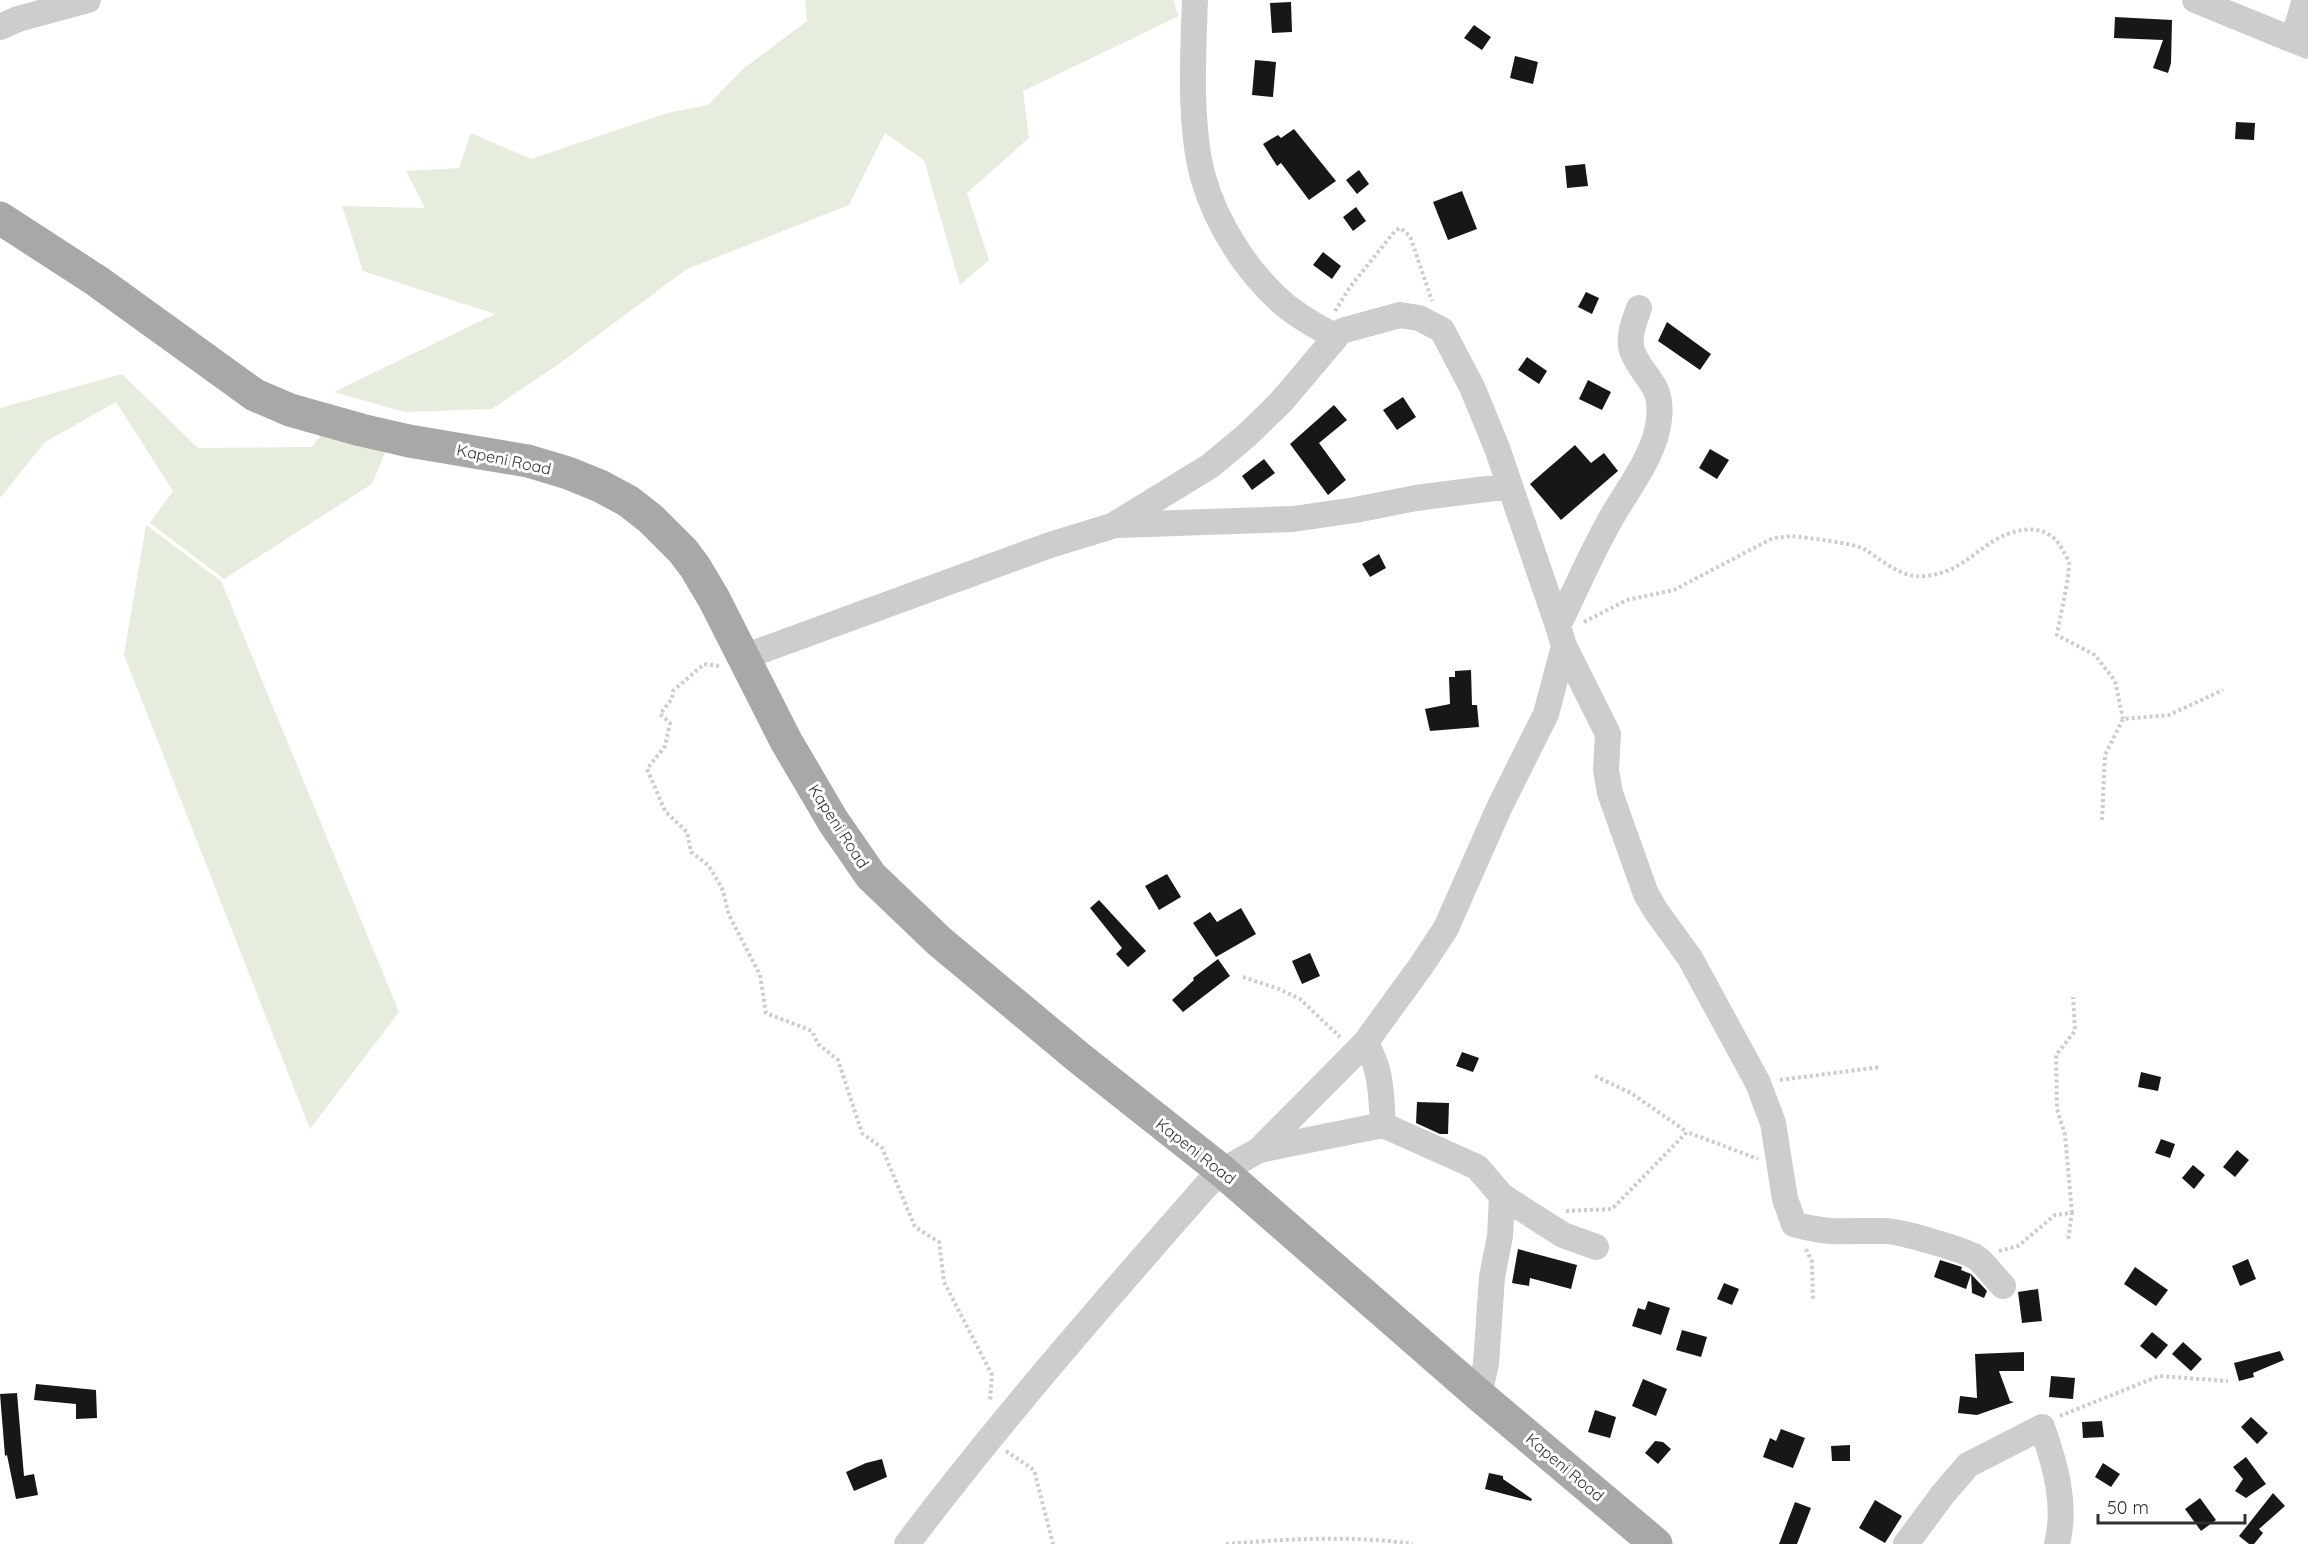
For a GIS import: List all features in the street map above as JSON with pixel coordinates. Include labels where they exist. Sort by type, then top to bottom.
[{"type":"main road","name":"Kapeni Road","points":[[0,218],[97,281],[255,395],[290,410],[361,430],[409,441],[528,461],[568,473],[628,501],[659,526],[695,567],[786,741],[832,821],[871,876],[939,941],[1114,1086],[1222,1171],[1479,1395],[1656,1544]]},
{"type":"street","points":[[14,16],[88,0]]},
{"type":"street","points":[[1195,0],[1193,57],[1198,150],[1211,202],[1234,244],[1262,282],[1287,307],[1338,335]]},
{"type":"street","points":[[2195,0],[2300,43],[2305,0]]},
{"type":"street","points":[[907,1544],[988,1438],[1084,1324],[1222,1171],[1259,1150],[1360,1048],[1421,966],[1446,928],[1499,808],[1546,714],[1560,636],[1608,524],[1644,462],[1658,428],[1660,405],[1658,392],[1632,352],[1633,325],[1638,308]]},
{"type":"street","points":[[744,657],[1050,545],[1112,526],[1210,466],[1246,436],[1281,402],[1338,335],[1401,315],[1419,318],[1442,330],[1472,387],[1497,448],[1560,636],[1608,734],[1606,770],[1610,793],[1646,894],[1690,958],[1758,1083],[1773,1123],[1785,1199],[1794,1224],[1817,1231],[1894,1232],[1975,1257],[2003,1286]]},
{"type":"street","points":[[1112,526],[1293,519],[1416,498],[1510,486]]},
{"type":"street","points":[[1360,1048],[1374,1056],[1381,1078],[1383,1125]]},
{"type":"street","points":[[1259,1150],[1383,1125],[1477,1167],[1502,1196],[1563,1235],[1596,1247]]},
{"type":"street","points":[[1479,1395],[1486,1364],[1492,1277],[1500,1236],[1502,1196]]},
{"type":"street","points":[[1906,1544],[1943,1494],[1968,1466],[2042,1426],[2056,1466],[2060,1502],[2057,1544]]},
{"type":"path","points":[[1338,335],[1334,315],[1337,307],[1350,287],[1395,231],[1400,228],[1410,236],[1442,330]]},
{"type":"path","points":[[1560,636],[1627,600],[1674,590],[1757,545],[1780,536],[1861,547],[1904,573],[1923,577],[1950,571],[1997,539],[2013,533],[2030,529],[2047,531],[2055,537],[2069,564],[2056,635],[2095,655],[2115,681],[2123,719],[2105,755],[2102,820]]},
{"type":"path","points":[[744,657],[728,667],[704,664],[673,691],[672,699],[660,714],[670,723],[665,746],[647,769],[665,811],[687,832],[691,852],[708,865],[722,888],[729,915],[759,975],[766,1013],[812,1031],[818,1044],[838,1060],[862,1133],[882,1148],[915,1227],[939,1242],[944,1282],[992,1375],[988,1438],[1034,1470],[1053,1544]]},
{"type":"path","points":[[2123,719],[2169,715],[2223,690]]},
{"type":"path","points":[[1243,977],[1300,999],[1360,1048]]},
{"type":"path","points":[[2068,1240],[2072,1213],[2065,1135],[2057,1109],[2056,1055],[2075,1031],[2073,997]]},
{"type":"path","points":[[1758,1083],[1880,1067]]},
{"type":"path","points":[[1595,1076],[1631,1093],[1687,1132],[1779,1167]]},
{"type":"path","points":[[1612,1209],[1687,1132]]},
{"type":"path","points":[[1975,1257],[2018,1246],[2055,1215],[2072,1213]]},
{"type":"path","points":[[1794,1224],[1812,1262],[1813,1301]]},
{"type":"path","points":[[2042,1426],[2064,1413],[2160,1376],[2228,1382]]},
{"type":"path","points":[[1226,1544],[1269,1540],[1377,1539],[1413,1544]]},
{"type":"green space","points":[[805,0],[1173,0],[1179,16],[1023,91],[1029,138],[967,193],[989,260],[960,285],[924,160],[885,133],[849,205],[687,269],[556,366],[492,409],[404,412],[334,392],[495,314],[363,271],[342,206],[425,208],[406,171],[459,168],[471,133],[531,159],[667,113],[708,105],[743,69],[807,21]]},
{"type":"green space","points":[[122,374],[198,448],[312,447],[335,415],[392,436],[372,484],[224,579],[150,523],[173,491],[116,402],[45,442],[0,498],[0,408]]},
{"type":"green space","points":[[146,525],[221,581],[399,1012],[310,1129],[124,655]]},
{"type":"building","points":[[1291,2],[1292,32],[1272,33],[1270,3]]},
{"type":"building","points":[[2115,17],[2172,20],[2171,63],[2168,73],[2153,68],[2163,40],[2114,38]]},
{"type":"building","points":[[1474,25],[1491,37],[1482,50],[1464,38]]},
{"type":"building","points":[[1515,56],[1538,62],[1533,84],[1510,78]]},
{"type":"building","points":[[1255,60],[1276,62],[1273,97],[1252,95]]},
{"type":"building","points":[[2236,122],[2255,123],[2254,140],[2235,139]]},
{"type":"building","points":[[1294,129],[1336,181],[1309,200],[1281,163],[1277,166],[1263,144],[1278,135],[1281,138]]},
{"type":"building","points":[[1585,164],[1588,186],[1567,188],[1565,166]]},
{"type":"building","points":[[1359,170],[1369,184],[1357,194],[1346,180]]},
{"type":"building","points":[[1462,191],[1477,229],[1448,240],[1433,202]]},
{"type":"building","points":[[1356,207],[1366,221],[1353,231],[1343,217]]},
{"type":"building","points":[[1323,252],[1341,266],[1332,279],[1313,265]]},
{"type":"building","points":[[1586,292],[1599,298],[1592,314],[1578,307]]},
{"type":"building","points":[[1667,322],[1711,354],[1700,370],[1658,341]]},
{"type":"building","points":[[1527,357],[1547,371],[1539,384],[1518,370]]},
{"type":"building","points":[[1588,380],[1611,392],[1602,410],[1579,399]]},
{"type":"building","points":[[1403,397],[1416,417],[1397,430],[1383,410]]},
{"type":"building","points":[[1334,405],[1347,420],[1319,443],[1346,480],[1328,495],[1290,444]]},
{"type":"building","points":[[1575,445],[1591,463],[1604,453],[1618,471],[1561,520],[1530,484]]},
{"type":"building","points":[[1710,449],[1729,460],[1717,479],[1699,468]]},
{"type":"building","points":[[1264,459],[1275,473],[1252,490],[1242,476]]},
{"type":"building","points":[[1379,554],[1386,568],[1370,577],[1362,564]]},
{"type":"building","points":[[1471,670],[1472,705],[1477,705],[1479,727],[1430,731],[1425,709],[1450,704],[1449,677],[1455,677],[1455,671]]},
{"type":"building","points":[[1167,874],[1181,897],[1159,910],[1145,886]]},
{"type":"building","points":[[1099,900],[1146,951],[1128,967],[1116,954],[1122,948],[1090,908]]},
{"type":"building","points":[[1241,908],[1256,934],[1216,957],[1193,923],[1210,912],[1217,922]]},
{"type":"building","points":[[1310,953],[1320,976],[1302,984],[1292,961]]},
{"type":"building","points":[[1218,959],[1230,976],[1183,1012],[1172,1000],[1194,980],[1193,978]]},
{"type":"building","points":[[1462,1052],[1479,1058],[1473,1072],[1456,1066]]},
{"type":"building","points":[[2141,1072],[2161,1077],[2158,1091],[2138,1087]]},
{"type":"building","points":[[1417,1102],[1449,1103],[1448,1134],[1440,1134],[1416,1123]]},
{"type":"building","points":[[2161,1139],[2175,1144],[2170,1158],[2155,1153]]},
{"type":"building","points":[[2237,1150],[2249,1160],[2235,1177],[2223,1167]]},
{"type":"building","points":[[2193,1165],[2205,1175],[2194,1189],[2182,1178]]},
{"type":"building","points":[[1518,1249],[1577,1265],[1571,1289],[1530,1278],[1529,1286],[1512,1283]]},
{"type":"building","points":[[2248,1259],[2256,1279],[2240,1286],[2232,1266]]},
{"type":"building","points":[[1940,1260],[1962,1267],[1961,1270],[1971,1274],[1966,1289],[1934,1277]]},
{"type":"building","points":[[2135,1267],[2168,1290],[2156,1306],[2124,1284]]},
{"type":"building","points":[[1971,1274],[1987,1291],[1984,1298],[1972,1293]]},
{"type":"building","points":[[1724,1283],[1739,1289],[1732,1305],[1717,1299]]},
{"type":"building","points":[[2038,1289],[2042,1321],[2022,1323],[2018,1292]]},
{"type":"building","points":[[1648,1301],[1670,1308],[1661,1335],[1632,1326],[1638,1308],[1645,1310]]},
{"type":"building","points":[[1682,1330],[1707,1337],[1701,1357],[1676,1350]]},
{"type":"building","points":[[2152,1332],[2168,1345],[2156,1359],[2140,1346]]},
{"type":"building","points":[[2183,1342],[2202,1359],[2191,1371],[2172,1354]]},
{"type":"building","points":[[2280,1351],[2284,1360],[2253,1373],[2254,1377],[2239,1381],[2234,1363]]},
{"type":"building","points":[[2024,1352],[2024,1371],[1999,1371],[2010,1401],[2014,1402],[1977,1415],[1958,1413],[1960,1396],[1977,1398],[1975,1354]]},
{"type":"building","points":[[2051,1376],[2075,1378],[2073,1399],[2049,1397]]},
{"type":"building","points":[[1643,1379],[1667,1389],[1656,1416],[1632,1406]]},
{"type":"building","points":[[36,1384],[96,1390],[97,1418],[76,1419],[76,1404],[34,1400]]},
{"type":"building","points":[[17,1393],[24,1476],[34,1474],[38,1495],[16,1499],[7,1455],[5,1456],[0,1394]]},
{"type":"building","points":[[1595,1410],[1616,1417],[1610,1438],[1588,1432]]},
{"type":"building","points":[[2251,1417],[2268,1433],[2257,1444],[2241,1427]]},
{"type":"building","points":[[2102,1421],[2104,1437],[2083,1438],[2082,1422]]},
{"type":"building","points":[[1781,1429],[1805,1438],[1793,1468],[1763,1457],[1770,1438],[1776,1441]]},
{"type":"building","points":[[1655,1441],[1663,1442],[1671,1449],[1658,1464],[1645,1453]]},
{"type":"building","points":[[1850,1445],[1850,1461],[1832,1461],[1831,1446]]},
{"type":"building","points":[[2246,1457],[2266,1484],[2246,1498],[2235,1491],[2243,1479],[2233,1467]]},
{"type":"building","points":[[882,1459],[887,1477],[854,1491],[846,1472]]},
{"type":"building","points":[[2103,1463],[2120,1474],[2111,1487],[2095,1477]]},
{"type":"building","points":[[1489,1473],[1503,1476],[1503,1479],[1532,1499],[1531,1501],[1485,1489]]},
{"type":"building","points":[[2273,1493],[2285,1506],[2259,1529],[2263,1533],[2254,1544],[2249,1544],[2239,1536]]},
{"type":"building","points":[[2200,1498],[2216,1520],[2201,1531],[2185,1509]]},
{"type":"building","points":[[1875,1500],[1902,1516],[1885,1543],[1859,1528]]},
{"type":"building","points":[[1795,1502],[1811,1508],[1797,1544],[1779,1544]]}]
